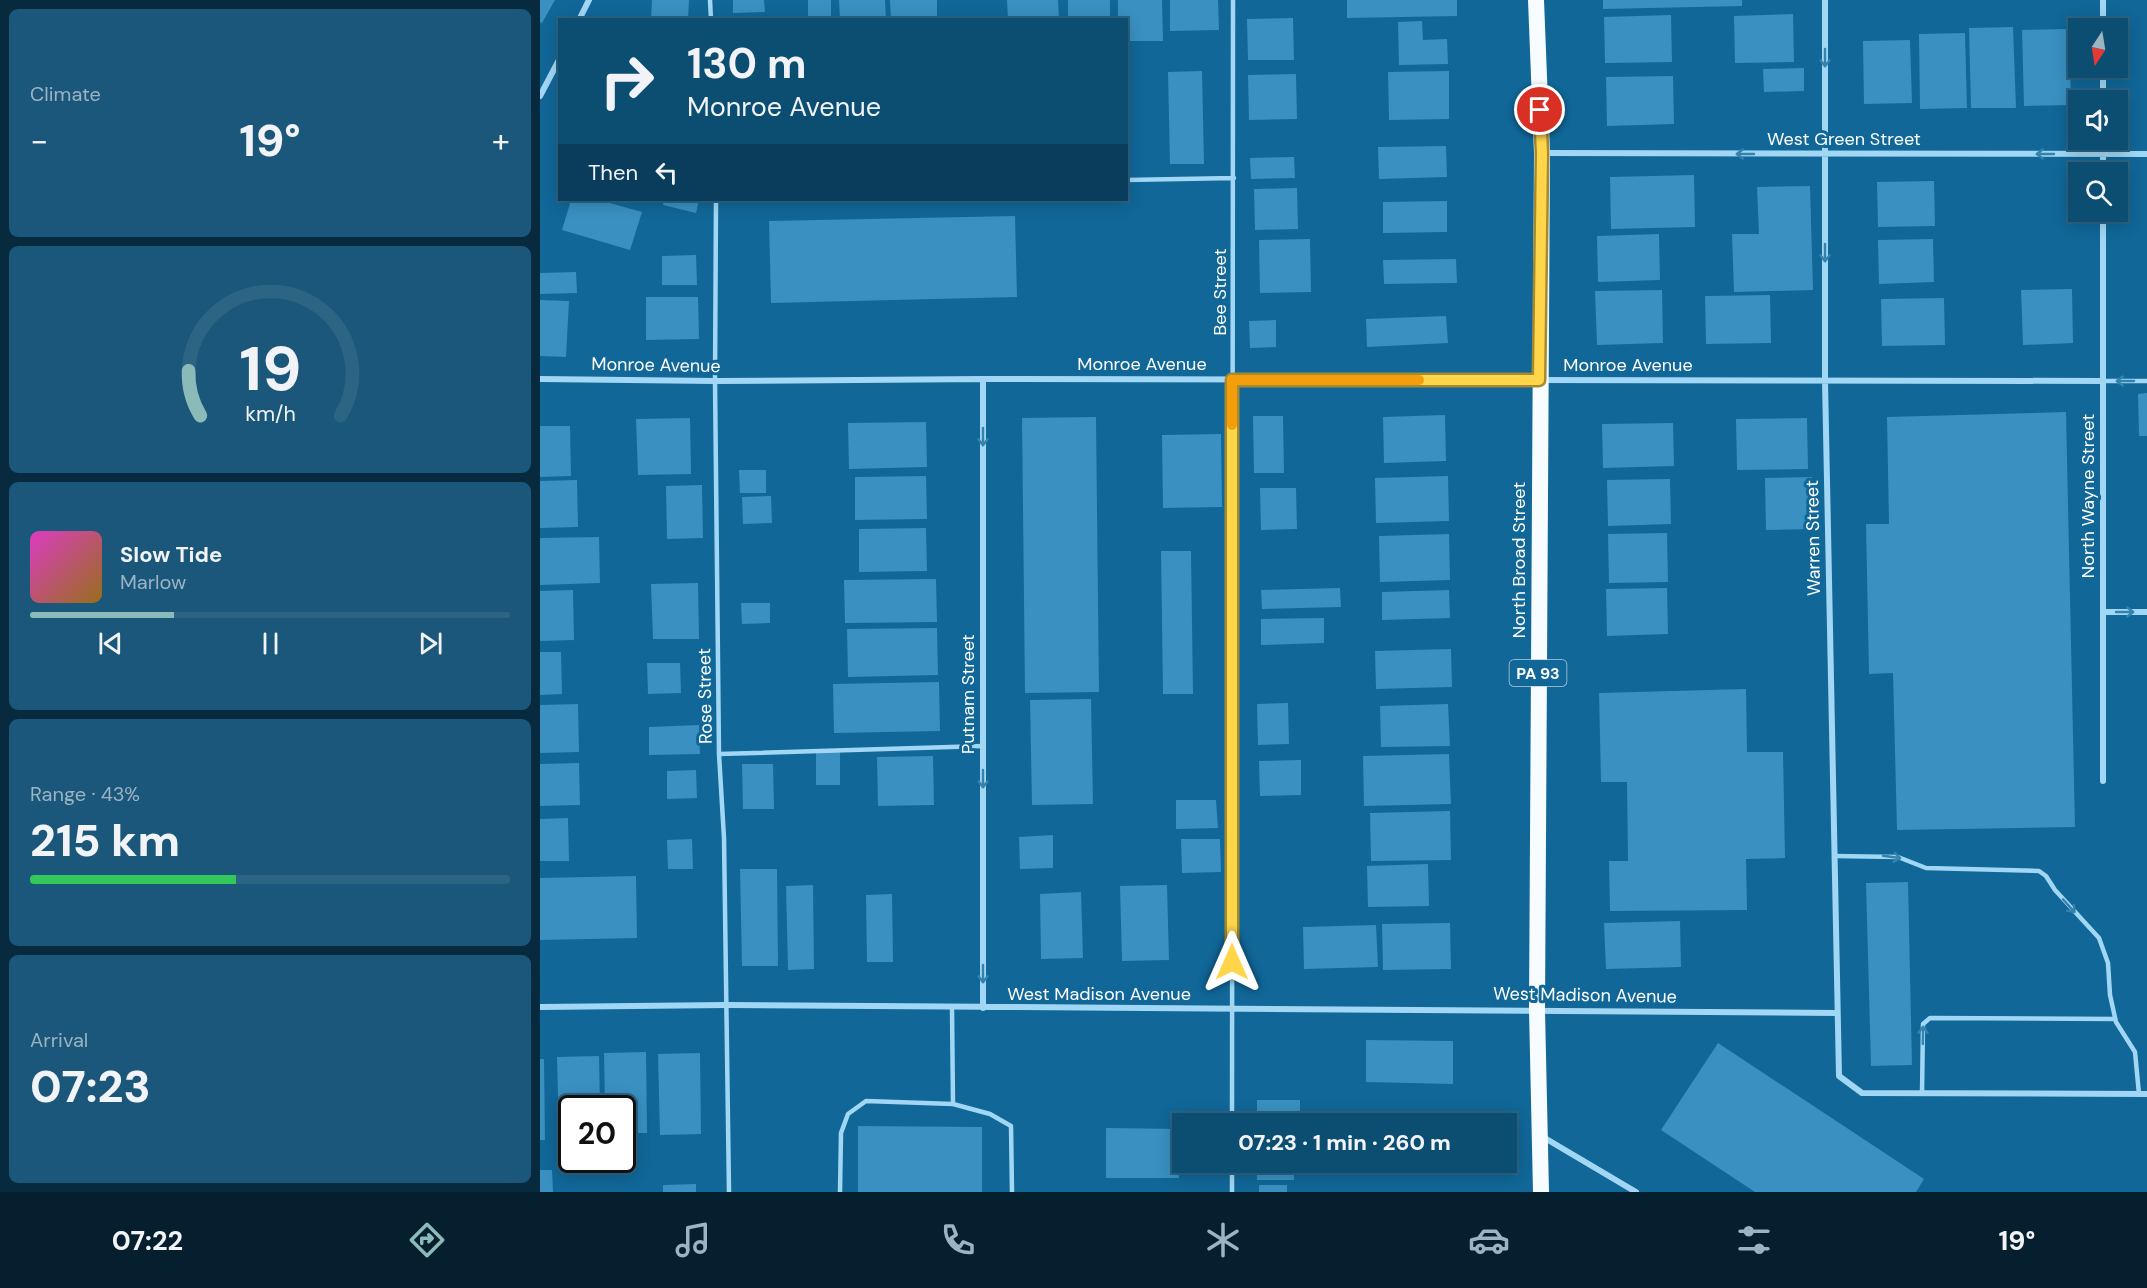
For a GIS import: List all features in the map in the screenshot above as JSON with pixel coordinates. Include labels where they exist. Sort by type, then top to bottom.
[{"type":"highway","name":"North Broad Street","points":[[1536,0],[1542,153],[1537,1010],[1541,1192]]},
{"type":"street","points":[[580,18],[589,0]]},
{"type":"street","name":"Warren Street","points":[[1825,0],[1825,381],[1839,1076],[1862,1093],[1923,1094]]},
{"type":"street","points":[[2103,0],[2103,18]]},
{"type":"street","points":[[540,96],[558,62]]},
{"type":"street","points":[[2103,150],[2103,162]]},
{"type":"street","name":"West Green Street","points":[[1542,153],[2147,154]]},
{"type":"street","name":"North Wayne Street","points":[[2103,222],[2103,782]]},
{"type":"street","name":"Monroe Avenue","points":[[540,379],[2103,381]]},
{"type":"street","name":"Putnam Street","points":[[983,379],[983,1008]]},
{"type":"street","points":[[2103,612],[2147,612]]},
{"type":"street","name":"West Madison Avenue","points":[[540,1007],[726,1005],[1837,1013]]},
{"type":"street","points":[[1923,1094],[2147,1094]]},
{"type":"street","points":[[1540,1135],[1636,1192]]},
{"type":"lane","points":[[710,0],[711,18]]},
{"type":"lane","name":"Bee Street","points":[[1232,1113],[1233,0]]},
{"type":"lane","points":[[1128,180],[1234,178]]},
{"type":"lane","name":"Rose Street","points":[[716,201],[719,754],[724,838],[729,1192]]},
{"type":"lane","points":[[2103,381],[2147,381]]},
{"type":"lane","points":[[719,754],[983,746]]},
{"type":"lane","points":[[1834,856],[1898,857],[1926,868],[2039,871],[2046,876],[2055,890],[2099,938],[2108,963],[2110,995],[2115,1019],[2135,1052],[2139,1094]]},
{"type":"lane","points":[[952,1008],[953,1104]]},
{"type":"lane","points":[[1923,1094],[1923,1024],[1930,1018],[2115,1019]]},
{"type":"lane","points":[[840,1192],[841,1133],[848,1113],[866,1101],[953,1104],[990,1114],[1011,1126],[1012,1192]]},
{"type":"lane","points":[[1232,1173],[1232,1192]]},
{"type":"building","points":[[540,0],[555,0],[542,23],[540,22]]},
{"type":"building","points":[[652,0],[689,0],[688,18],[651,18]]},
{"type":"building","points":[[733,0],[764,0],[765,12],[733,13]]},
{"type":"building","points":[[808,0],[831,0],[831,18],[808,18]]},
{"type":"building","points":[[839,0],[885,0],[886,18],[840,18]]},
{"type":"building","points":[[890,0],[937,0],[937,18],[891,18]]},
{"type":"building","points":[[1007,0],[1058,0],[1059,18],[1008,18]]},
{"type":"building","points":[[1068,0],[1110,0],[1110,18],[1068,18]]},
{"type":"building","points":[[1118,0],[1162,0],[1163,41],[1128,41],[1128,18],[1118,18]]},
{"type":"building","points":[[1170,0],[1218,0],[1219,30],[1170,31]]},
{"type":"building","points":[[1347,0],[1457,0],[1457,16],[1347,18]]},
{"type":"building","points":[[1603,0],[1742,0],[1742,6],[1603,9]]},
{"type":"building","points":[[1793,14],[1794,62],[1735,63],[1734,16]]},
{"type":"building","points":[[1671,15],[1672,62],[1605,63],[1604,17]]},
{"type":"building","points":[[1293,18],[1294,60],[1248,60],[1247,19]]},
{"type":"building","points":[[1422,21],[1423,40],[1447,39],[1448,64],[1399,65],[1398,22]]},
{"type":"building","points":[[2013,27],[2016,108],[1971,108],[1969,28]]},
{"type":"building","points":[[2068,29],[2068,78],[2070,78],[2071,90],[2068,90],[2068,105],[2024,106],[2022,30]]},
{"type":"building","points":[[1965,33],[1967,108],[1920,109],[1919,34]]},
{"type":"building","points":[[1910,40],[1912,103],[1864,104],[1863,41]]},
{"type":"building","points":[[1804,68],[1804,91],[1764,92],[1763,69]]},
{"type":"building","points":[[1202,71],[1204,164],[1170,164],[1168,72]]},
{"type":"building","points":[[1449,71],[1449,119],[1389,120],[1388,72]]},
{"type":"building","points":[[1296,74],[1297,119],[1249,120],[1248,75]]},
{"type":"building","points":[[1673,76],[1674,124],[1607,126],[1606,77]]},
{"type":"building","points":[[1446,146],[1447,177],[1379,179],[1378,147]]},
{"type":"building","points":[[1294,157],[1295,178],[1251,179],[1250,158]]},
{"type":"building","points":[[1694,175],[1695,227],[1611,229],[1610,177]]},
{"type":"building","points":[[1934,181],[1935,226],[1878,227],[1877,182]]},
{"type":"building","points":[[1810,186],[1813,290],[1734,292],[1732,234],[1759,234],[1757,187]]},
{"type":"building","points":[[1297,188],[1298,229],[1255,230],[1254,189]]},
{"type":"building","points":[[571,201],[603,201],[642,212],[630,250],[562,230]]},
{"type":"building","points":[[664,201],[699,201],[696,213],[663,205]]},
{"type":"building","points":[[1447,201],[1447,232],[1383,233],[1383,202]]},
{"type":"building","points":[[1015,216],[1017,297],[771,303],[769,221]]},
{"type":"building","points":[[1659,234],[1660,280],[1598,282],[1597,236]]},
{"type":"building","points":[[1310,239],[1311,292],[1260,293],[1259,240]]},
{"type":"building","points":[[1933,239],[1934,282],[1879,284],[1878,240]]},
{"type":"building","points":[[696,255],[697,285],[662,285],[662,256]]},
{"type":"building","points":[[1456,259],[1457,283],[1384,284],[1383,260]]},
{"type":"building","points":[[576,272],[577,293],[540,294],[540,273]]},
{"type":"building","points":[[2072,289],[2073,343],[2023,345],[2021,290]]},
{"type":"building","points":[[1662,290],[1663,343],[1597,345],[1595,291]]},
{"type":"building","points":[[1770,295],[1771,343],[1706,344],[1705,296]]},
{"type":"building","points":[[646,297],[698,297],[699,339],[646,340]]},
{"type":"building","points":[[1944,298],[1945,345],[1882,346],[1881,299]]},
{"type":"building","points":[[540,300],[569,301],[566,357],[540,356]]},
{"type":"building","points":[[1446,316],[1448,343],[1367,347],[1366,319]]},
{"type":"building","points":[[1276,320],[1276,347],[1250,348],[1249,321]]},
{"type":"building","points":[[2147,393],[2147,436],[2139,436],[2138,394]]},
{"type":"building","points":[[2066,412],[2075,827],[1897,830],[1893,673],[1869,674],[1866,524],[1889,524],[1887,417]]},
{"type":"building","points":[[1445,415],[1446,461],[1384,463],[1383,417]]},
{"type":"building","points":[[1253,416],[1283,416],[1284,473],[1254,473]]},
{"type":"building","points":[[1096,417],[1099,692],[1025,693],[1022,418]]},
{"type":"building","points":[[690,418],[691,474],[638,475],[636,419]]},
{"type":"building","points":[[1807,418],[1808,469],[1737,470],[1736,419]]},
{"type":"building","points":[[926,422],[927,467],[849,469],[848,423]]},
{"type":"building","points":[[1673,423],[1674,466],[1603,468],[1602,424]]},
{"type":"building","points":[[540,426],[570,426],[571,476],[540,477]]},
{"type":"building","points":[[1221,434],[1222,507],[1163,508],[1162,435]]},
{"type":"building","points":[[739,470],[766,470],[766,493],[740,493]]},
{"type":"building","points":[[926,476],[927,519],[855,520],[855,477]]},
{"type":"building","points":[[1448,476],[1449,521],[1376,523],[1375,478]]},
{"type":"building","points":[[1812,477],[1813,529],[1766,530],[1765,478]]},
{"type":"building","points":[[1670,479],[1671,524],[1608,526],[1607,480]]},
{"type":"building","points":[[577,480],[578,527],[540,528],[540,481]]},
{"type":"building","points":[[702,485],[703,538],[667,539],[666,486]]},
{"type":"building","points":[[1260,488],[1296,488],[1297,529],[1261,530]]},
{"type":"building","points":[[771,496],[772,523],[743,524],[742,497]]},
{"type":"building","points":[[926,528],[927,571],[859,572],[859,529]]},
{"type":"building","points":[[1667,533],[1668,582],[1609,583],[1608,534]]},
{"type":"building","points":[[1449,534],[1450,580],[1380,582],[1379,536]]},
{"type":"building","points":[[599,537],[600,583],[540,585],[540,538]]},
{"type":"building","points":[[1161,551],[1191,551],[1193,694],[1163,694]]},
{"type":"building","points":[[936,579],[937,622],[845,623],[844,580]]},
{"type":"building","points":[[698,583],[699,639],[653,639],[651,584]]},
{"type":"building","points":[[1340,588],[1341,607],[1262,609],[1261,590]]},
{"type":"building","points":[[1667,588],[1668,634],[1607,636],[1606,589]]},
{"type":"building","points":[[573,590],[574,640],[540,641],[540,591]]},
{"type":"building","points":[[1449,590],[1450,618],[1382,620],[1382,592]]},
{"type":"building","points":[[741,603],[770,603],[770,623],[742,624]]},
{"type":"building","points":[[1324,618],[1324,643],[1261,645],[1261,619]]},
{"type":"building","points":[[937,628],[938,675],[848,677],[847,629]]},
{"type":"building","points":[[1451,649],[1452,687],[1376,689],[1375,651]]},
{"type":"building","points":[[540,652],[561,652],[562,694],[540,695]]},
{"type":"building","points":[[647,663],[680,663],[681,693],[648,694]]},
{"type":"building","points":[[939,682],[940,731],[834,733],[833,684]]},
{"type":"building","points":[[1746,689],[1747,752],[1783,752],[1785,858],[1746,859],[1747,910],[1610,911],[1609,861],[1628,861],[1627,782],[1601,782],[1599,693]]},
{"type":"building","points":[[1091,699],[1093,804],[1032,805],[1030,700]]},
{"type":"building","points":[[1288,703],[1289,744],[1258,745],[1257,704]]},
{"type":"building","points":[[578,704],[579,752],[540,753],[540,705]]},
{"type":"building","points":[[1448,704],[1450,746],[1381,747],[1380,706]]},
{"type":"building","points":[[699,725],[700,754],[649,755],[649,727]]},
{"type":"building","points":[[816,752],[840,752],[840,785],[816,785]]},
{"type":"building","points":[[1449,754],[1451,804],[1364,806],[1363,756]]},
{"type":"building","points":[[933,756],[934,805],[878,806],[877,757]]},
{"type":"building","points":[[1301,760],[1301,795],[1260,796],[1259,761]]},
{"type":"building","points":[[579,763],[580,805],[540,806],[540,764]]},
{"type":"building","points":[[742,764],[773,764],[774,809],[743,809]]},
{"type":"building","points":[[696,770],[697,798],[667,799],[667,771]]},
{"type":"building","points":[[1176,800],[1216,800],[1218,828],[1176,829]]},
{"type":"building","points":[[1450,811],[1451,860],[1371,861],[1370,813]]},
{"type":"building","points":[[568,818],[569,861],[540,861],[540,819]]},
{"type":"building","points":[[1053,835],[1053,868],[1020,869],[1019,837]]},
{"type":"building","points":[[692,839],[693,869],[668,869],[667,840]]},
{"type":"building","points":[[1181,839],[1220,839],[1221,872],[1182,873]]},
{"type":"building","points":[[1428,864],[1429,906],[1368,907],[1367,866]]},
{"type":"building","points":[[740,869],[777,869],[778,966],[742,966]]},
{"type":"building","points":[[636,876],[637,938],[540,940],[540,878]]},
{"type":"building","points":[[1908,882],[1912,1065],[1871,1066],[1866,883]]},
{"type":"building","points":[[813,885],[814,969],[788,970],[786,886]]},
{"type":"building","points":[[1167,885],[1169,960],[1122,961],[1120,886]]},
{"type":"building","points":[[1081,892],[1083,958],[1041,959],[1040,894]]},
{"type":"building","points":[[892,894],[893,962],[867,962],[866,895]]},
{"type":"building","points":[[1680,921],[1681,967],[1606,969],[1604,923]]},
{"type":"building","points":[[1450,923],[1451,969],[1383,970],[1382,924]]},
{"type":"building","points":[[1376,925],[1378,967],[1304,969],[1303,927]]},
{"type":"building","points":[[1366,1040],[1453,1041],[1453,1084],[1366,1082]]},
{"type":"building","points":[[1718,1043],[1924,1179],[1916,1192],[1755,1192],[1661,1130]]},
{"type":"building","points":[[646,1052],[647,1133],[636,1133],[636,1095],[605,1095],[604,1053]]},
{"type":"building","points":[[700,1053],[701,1134],[660,1135],[658,1054]]},
{"type":"building","points":[[599,1056],[600,1095],[558,1095],[558,1097],[557,1057]]},
{"type":"building","points":[[540,1059],[544,1059],[545,1140],[540,1140]]},
{"type":"building","points":[[1257,1100],[1300,1100],[1300,1113],[1257,1113]]},
{"type":"building","points":[[858,1126],[982,1127],[982,1192],[858,1192]]},
{"type":"building","points":[[1106,1128],[1172,1129],[1172,1173],[1179,1173],[1179,1178],[1106,1178]]},
{"type":"building","points":[[540,1170],[552,1170],[553,1192],[540,1192]]},
{"type":"building","points":[[1257,1173],[1294,1173],[1294,1180],[1257,1180]]},
{"type":"building","points":[[696,1184],[696,1192],[663,1192],[663,1185]]},
{"type":"building","points":[[1259,1185],[1287,1185],[1287,1192],[1259,1192]]},
{"type":"slow traffic","points":[[1232,425],[1232,380],[1419,380]]},
{"type":"route","points":[[1232,962],[1232,380],[1539,380],[1542,153],[1540,110]]}]
